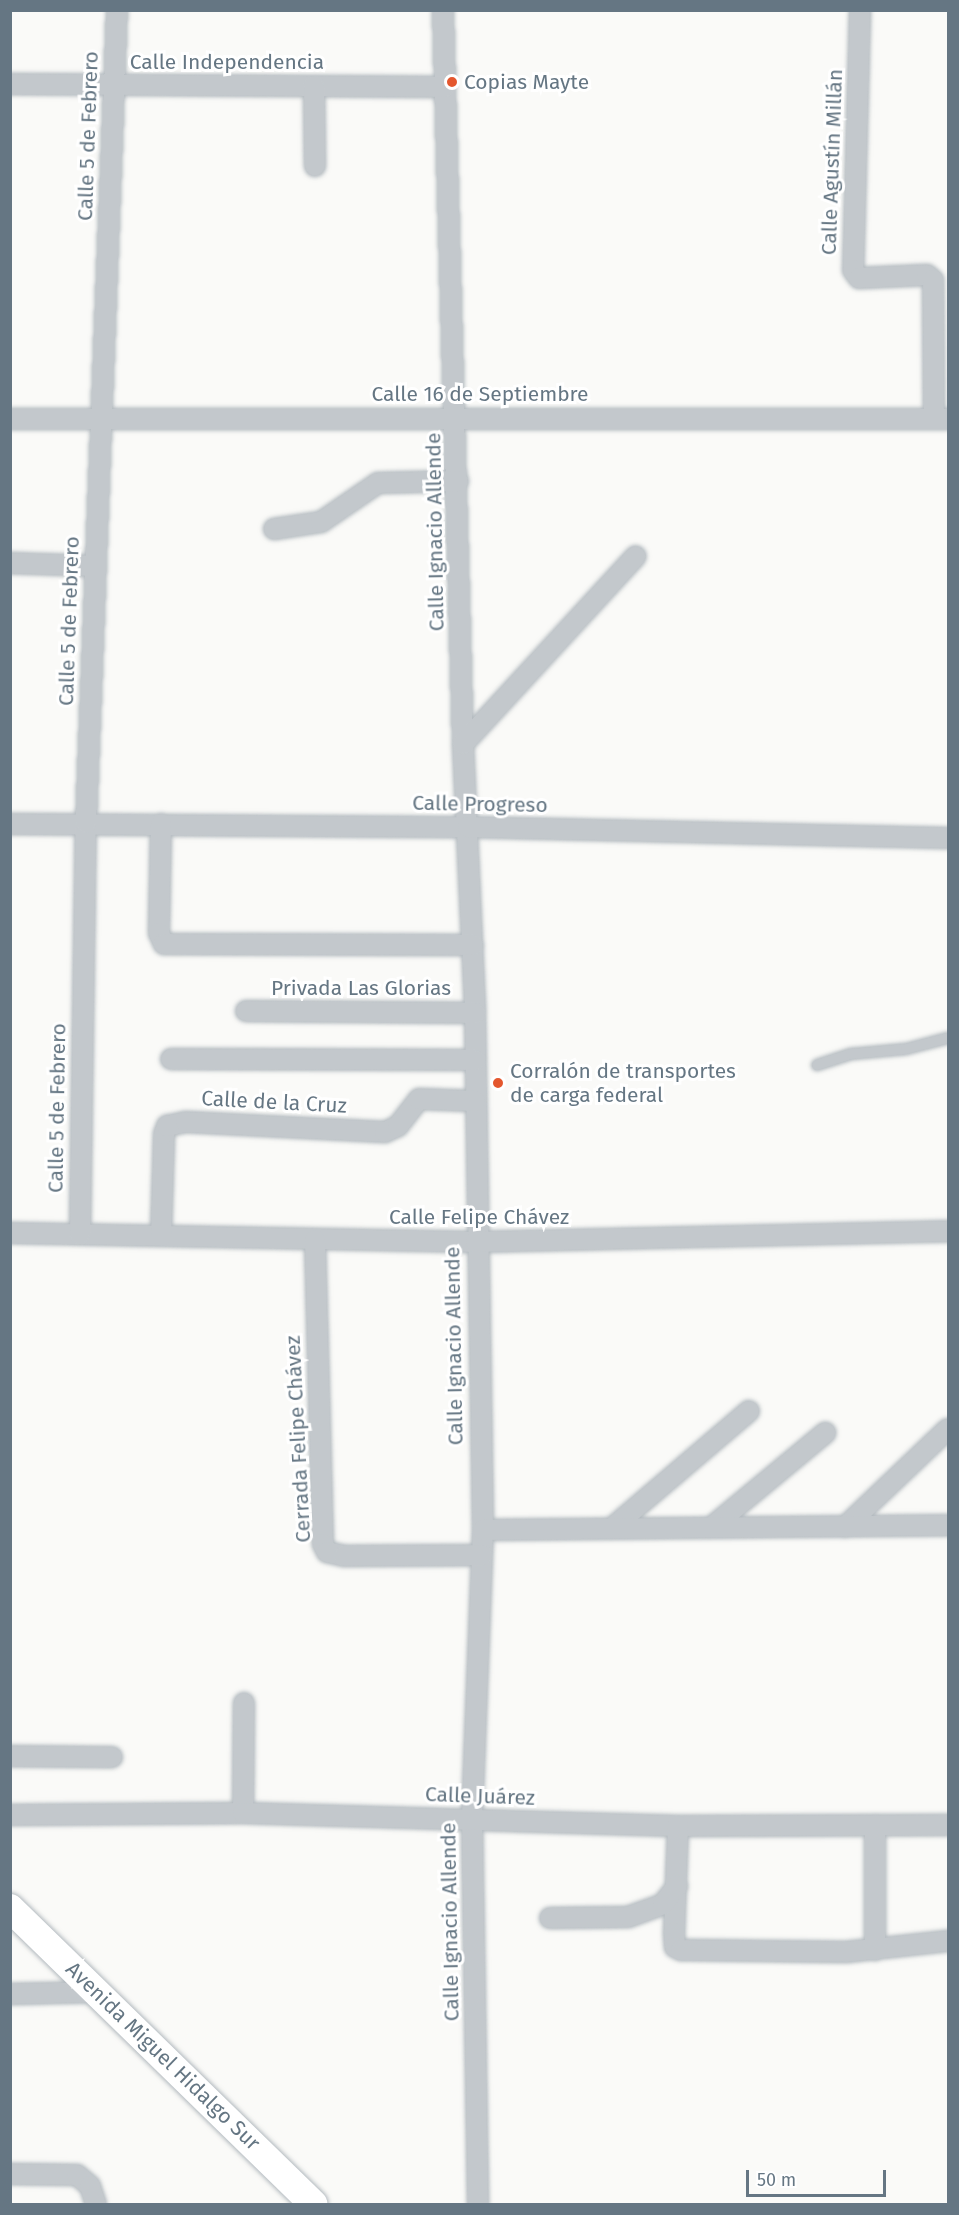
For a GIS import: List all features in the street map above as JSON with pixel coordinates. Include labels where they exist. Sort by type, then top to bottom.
[{"type":"main road","name":"Avenida Miguel Hidalgo Sur","points":[[10,1908],[99,1992],[313,2205]]},
{"type":"street","name":"Calle 5 de Febrero","points":[[80,1234],[86,823],[94,566],[104,419],[117,10]]},
{"type":"street","name":"Calle Ignacio Allende","points":[[443,10],[459,482],[463,744],[475,1013],[476,1242],[483,1530],[472,1819],[478,2205]]},
{"type":"street","name":"Calle Agustín Millán","points":[[860,10],[853,270],[859,278],[927,275],[933,280],[941,419]]},
{"type":"street","name":"Calle Independencia","points":[[10,84],[444,87]]},
{"type":"street","points":[[314,86],[315,166]]},
{"type":"street","name":"Calle 16 de Septiembre","points":[[10,419],[941,419]]},
{"type":"street","points":[[274,529],[321,522],[368,486],[378,483],[459,482]]},
{"type":"street","points":[[463,744],[636,556]]},
{"type":"street","points":[[10,562],[94,566]]},
{"type":"street","name":"Calle Progreso","points":[[10,824],[468,827],[948,838]]},
{"type":"street","points":[[161,824],[159,933],[164,944],[473,945]]},
{"type":"street","name":"Privada Las Glorias","points":[[246,1011],[475,1013]]},
{"type":"street","points":[[171,1059],[475,1060]]},
{"type":"street","name":"Calle de la Cruz","points":[[162,1236],[164,1134],[175,1123],[385,1132],[398,1126],[419,1099],[475,1101]]},
{"type":"street","name":"Calle Felipe Chávez","points":[[10,1233],[476,1242],[948,1231]]},
{"type":"street","name":"Cerrada Felipe Chávez","points":[[315,1240],[322,1544],[327,1552],[344,1556],[482,1555]]},
{"type":"street","points":[[612,1528],[749,1411]]},
{"type":"street","points":[[845,1527],[948,1429]]},
{"type":"street","points":[[713,1526],[825,1433]]},
{"type":"street","points":[[483,1530],[948,1525]]},
{"type":"street","points":[[243,1813],[244,1703]]},
{"type":"street","points":[[10,1756],[112,1757]]},
{"type":"street","name":"Calle Juárez","points":[[10,1815],[243,1813],[678,1826],[948,1825]]},
{"type":"street","points":[[875,1825],[875,1950]]},
{"type":"street","points":[[678,1826],[674,1940],[675,1947],[681,1950],[875,1950],[948,1941]]},
{"type":"street","points":[[550,1918],[628,1917],[663,1904],[677,1886]]},
{"type":"street","points":[[10,1994],[99,1992]]},
{"type":"street","points":[[10,2174],[77,2175],[90,2186],[96,2205]]},
{"type":"lane","points":[[817,1065],[851,1054],[906,1049],[948,1038]]},
{"type":"place","name":"Copias Mayte","points":[[452,82]]},
{"type":"place","name":"Corralón de transportes de carga federal","points":[[498,1083]]}]
